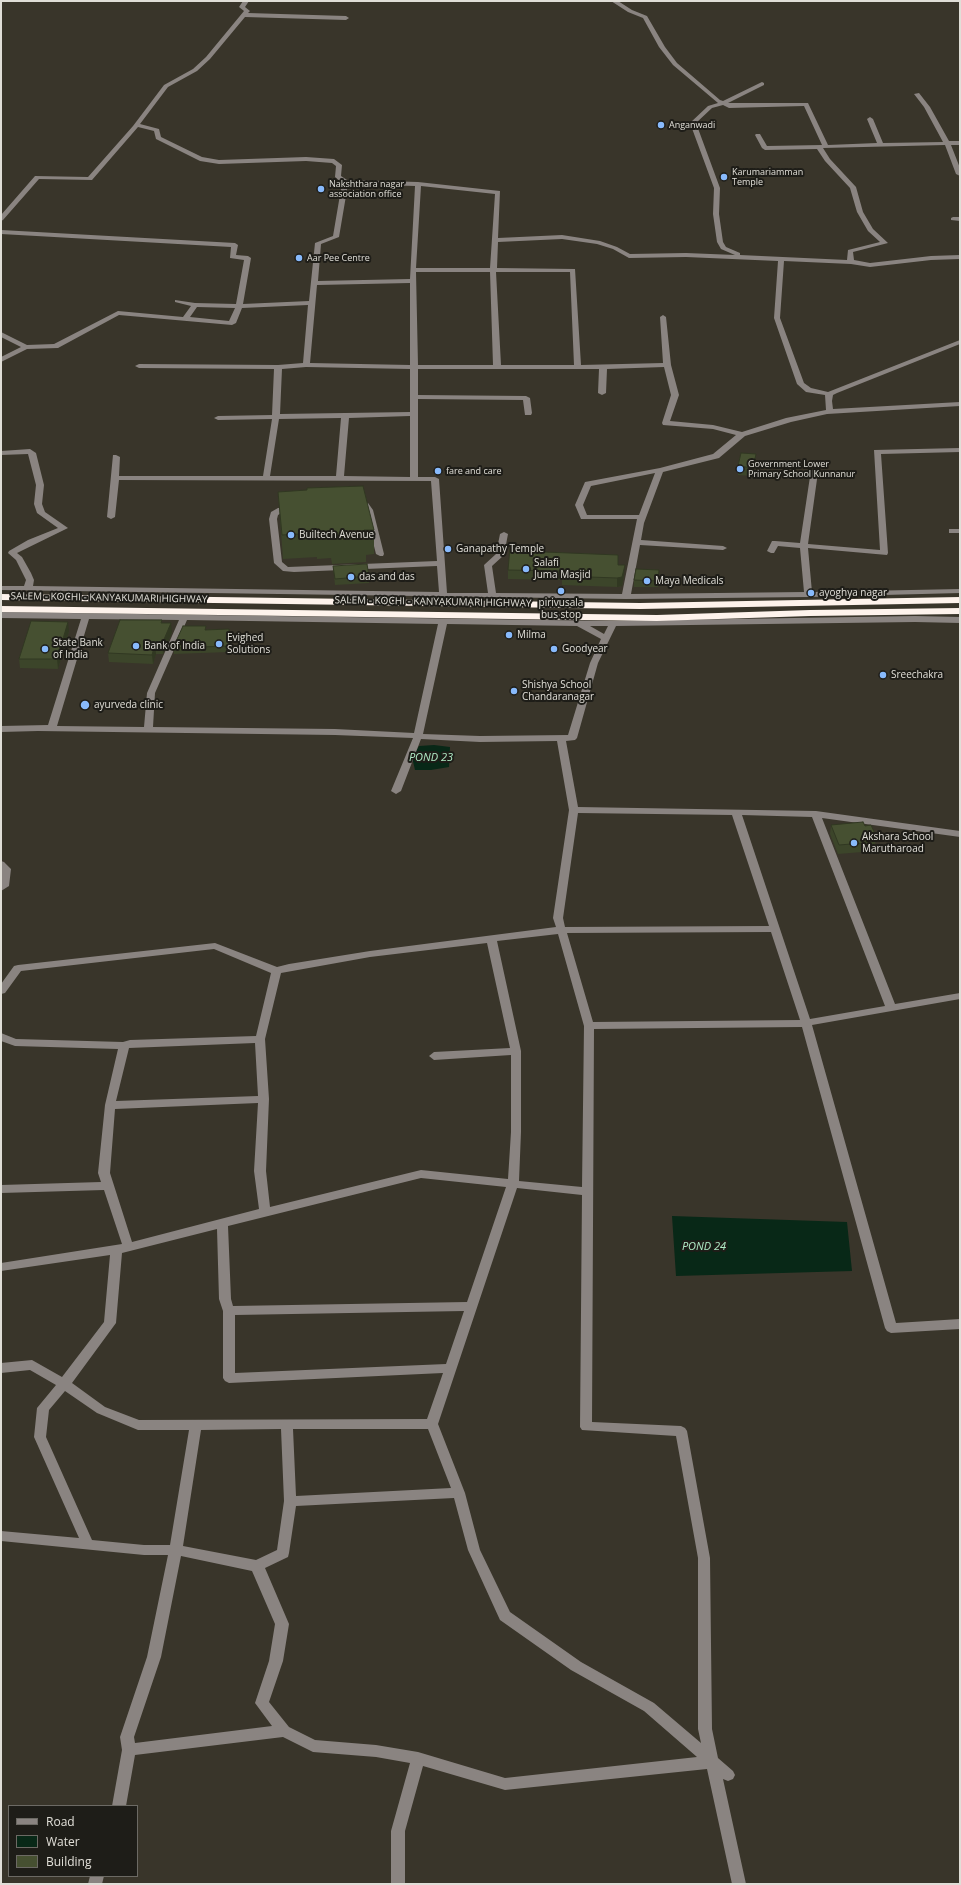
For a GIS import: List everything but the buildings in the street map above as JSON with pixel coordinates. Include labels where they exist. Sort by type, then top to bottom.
[{"type":"highway","name":"SALEM - KOCHI - KANYAKUMARI HIGHWAY","points":[[1,597],[640,606],[960,600]]},
{"type":"highway","name":"SALEM - KOCHI - KANYAKUMARI HIGHWAY","points":[[1,609],[657,618],[810,613],[960,611]]},
{"type":"street","points":[[1,219],[37,177],[90,179],[137,125],[166,86],[195,70],[208,58],[247,11],[242,7],[246,1]]},
{"type":"street","points":[[614,1],[630,11],[645,17],[662,47],[675,64],[700,86],[729,106],[806,104],[827,160],[853,187],[860,212],[870,230],[885,243],[850,251],[851,262]]},
{"type":"street","points":[[243,15],[346,18]]},
{"type":"street","points":[[752,257],[733,253],[723,248],[720,242],[716,214],[717,188],[693,123],[710,107],[724,103],[762,84]]},
{"type":"street","points":[[917,94],[927,107],[947,143],[959,173]]},
{"type":"street","points":[[870,119],[880,144]]},
{"type":"street","points":[[137,125],[157,130],[158,138],[200,159],[219,162],[306,158],[334,161],[339,165],[338,177],[345,182],[418,184],[498,192],[493,270],[497,367]]},
{"type":"street","points":[[758,135],[766,148],[960,142]]},
{"type":"street","points":[[306,365],[318,243],[336,237],[345,182]]},
{"type":"street","points":[[414,478],[413,270],[418,184]]},
{"type":"street","points":[[1,232],[236,245],[232,257],[248,258],[239,306],[232,323],[118,313],[55,346],[26,347],[1,360]]},
{"type":"street","points":[[495,240],[562,237],[598,242],[615,248],[629,256],[686,255],[752,257],[851,262],[870,265],[931,258],[960,257]]},
{"type":"street","points":[[781,259],[777,318],[801,384],[809,390],[829,394],[883,370],[960,342]]},
{"type":"street","points":[[413,270],[573,270],[578,367]]},
{"type":"street","points":[[314,283],[413,281]]},
{"type":"street","points":[[177,301],[195,304],[239,306],[312,303]]},
{"type":"street","points":[[185,319],[195,304]]},
{"type":"street","points":[[663,317],[667,365],[675,394],[666,423],[713,428],[742,434]]},
{"type":"street","points":[[1,334],[26,347]]},
{"type":"street","points":[[139,366],[278,367],[306,365],[414,367],[603,367],[667,365]]},
{"type":"street","points":[[266,478],[276,417],[278,367]]},
{"type":"street","points":[[602,393],[603,367]]},
{"type":"street","points":[[829,394],[830,412]]},
{"type":"street","points":[[414,397],[526,398],[528,413]]},
{"type":"street","points":[[642,517],[584,517],[579,505],[588,484],[660,470],[716,456],[742,434],[789,420],[830,412],[960,404]]},
{"type":"street","points":[[218,418],[414,414]]},
{"type":"street","points":[[340,479],[344,416]]},
{"type":"street","points":[[772,551],[775,543],[884,553],[877,452],[960,450]]},
{"type":"street","points":[[1,453],[30,451],[32,453],[40,485],[38,504],[41,512],[64,528],[31,542],[12,553],[19,559],[27,573],[30,580],[28,588]]},
{"type":"street","points":[[111,517],[116,457]]},
{"type":"street","points":[[626,597],[642,517],[660,470]]},
{"type":"street","points":[[808,595],[804,546],[814,472]]},
{"type":"street","points":[[115,478],[435,478],[443,595]]},
{"type":"street","points":[[350,505],[365,505],[369,510],[380,554]]},
{"type":"street","points":[[304,508],[282,510],[274,514],[273,519],[278,563],[286,569],[294,570],[441,563]]},
{"type":"street","points":[[493,596],[490,585],[488,564],[500,555],[504,534]]},
{"type":"street","points":[[636,542],[723,548]]},
{"type":"street","points":[[1,588],[626,597],[808,595],[960,591]]},
{"type":"street","points":[[1,615],[578,624],[915,619],[960,620]]},
{"type":"street","points":[[52,728],[86,616]]},
{"type":"street","points":[[148,729],[151,693],[184,618]]},
{"type":"street","points":[[396,790],[418,736],[443,621]]},
{"type":"street","points":[[578,624],[606,638]]},
{"type":"street","points":[[1,729],[52,728],[335,732],[480,739],[572,738],[594,663],[613,624]]},
{"type":"street","points":[[561,738],[574,810],[558,918],[589,1026],[586,1428],[681,1431],[704,1558],[705,1729],[739,1884]]},
{"type":"street","points":[[574,810],[816,814],[960,834]]},
{"type":"street","points":[[736,812],[806,1023],[891,1328],[960,1324]]},
{"type":"street","points":[[816,814],[891,1008]]},
{"type":"street","points":[[1,864],[6,869],[4,886],[1,888]]},
{"type":"street","points":[[1,991],[18,968],[215,946],[276,971],[289,967],[370,954],[561,930],[775,929]]},
{"type":"street","points":[[491,938],[516,1051],[516,1132],[513,1184],[432,1424],[459,1493],[474,1550],[505,1616],[576,1666],[649,1707],[728,1775]]},
{"type":"street","points":[[265,1212],[260,1171],[264,1099],[260,1039],[276,971]]},
{"type":"street","points":[[589,1026],[806,1023],[959,998]]},
{"type":"street","points":[[1,1037],[15,1042],[124,1046],[130,1044],[260,1039]]},
{"type":"street","points":[[124,1046],[110,1105],[104,1173],[128,1246]]},
{"type":"street","points":[[434,1056],[516,1051]]},
{"type":"street","points":[[110,1105],[264,1099]]},
{"type":"street","points":[[1,1267],[116,1250],[421,1174],[588,1192]]},
{"type":"street","points":[[1,1189],[108,1186]]},
{"type":"street","points":[[222,1223],[225,1299],[229,1311],[229,1378],[451,1368]]},
{"type":"street","points":[[88,1545],[40,1437],[43,1408],[64,1384],[110,1323],[116,1250]]},
{"type":"street","points":[[229,1311],[472,1306]]},
{"type":"street","points":[[1,1368],[32,1365],[64,1384],[101,1410],[138,1425],[432,1424]]},
{"type":"street","points":[[1,1536],[144,1550],[176,1550],[257,1566],[282,1553],[290,1501],[288,1424]]},
{"type":"street","points":[[119,1805],[129,1750],[127,1736],[154,1656],[176,1550],[196,1425]]},
{"type":"street","points":[[290,1501],[459,1493]]},
{"type":"street","points":[[257,1566],[282,1624],[276,1662],[262,1704],[284,1731],[313,1746],[376,1751],[418,1758],[505,1784],[712,1762]]},
{"type":"street","points":[[129,1750],[284,1731]]},
{"type":"street","points":[[398,1884],[398,1831],[418,1758]]},
{"type":"water","name":"POND 23","points":[[434,745],[450,747],[449,767],[431,770],[415,770],[412,757],[419,746]]},
{"type":"water","name":"POND 24","points":[[672,1216],[847,1222],[852,1271],[676,1276]]},
{"type":"place","name":"Anganwadi","points":[[661,125]]},
{"type":"place","name":"Karumariamman Temple","points":[[724,177]]},
{"type":"place","name":"Nakshthara nagar association office","points":[[321,189]]},
{"type":"place","name":"Aar Pee Centre","points":[[299,258]]},
{"type":"place","name":"Government Lower Primary School Kunnanur","points":[[740,469]]},
{"type":"place","name":"fare and care","points":[[438,471]]},
{"type":"place","name":"Builtech Avenue","points":[[291,535]]},
{"type":"place","name":"Ganapathy Temple","points":[[448,549]]},
{"type":"place","name":"Salafi Juma Masjid","points":[[526,569]]},
{"type":"place","name":"das and das","points":[[351,577]]},
{"type":"place","name":"Maya Medicals","points":[[647,581]]},
{"type":"place","name":"pirivusala bus stop","points":[[561,591]]},
{"type":"place","name":"ayoghya nagar","points":[[811,593]]},
{"type":"place","name":"Milma","points":[[509,635]]},
{"type":"place","name":"Evighed Solutions","points":[[219,644]]},
{"type":"place","name":"Bank of India","points":[[136,646]]},
{"type":"place","name":"State Bank of India","points":[[45,649]]},
{"type":"place","name":"Goodyear","points":[[554,649]]},
{"type":"place","name":"Sreechakra","points":[[883,675]]},
{"type":"place","name":"Shishya School Chandaranagar","points":[[514,691]]},
{"type":"place","name":"ayurveda clinic","points":[[85,705]]},
{"type":"place","name":"Akshara School Marutharoad","points":[[854,843]]}]
